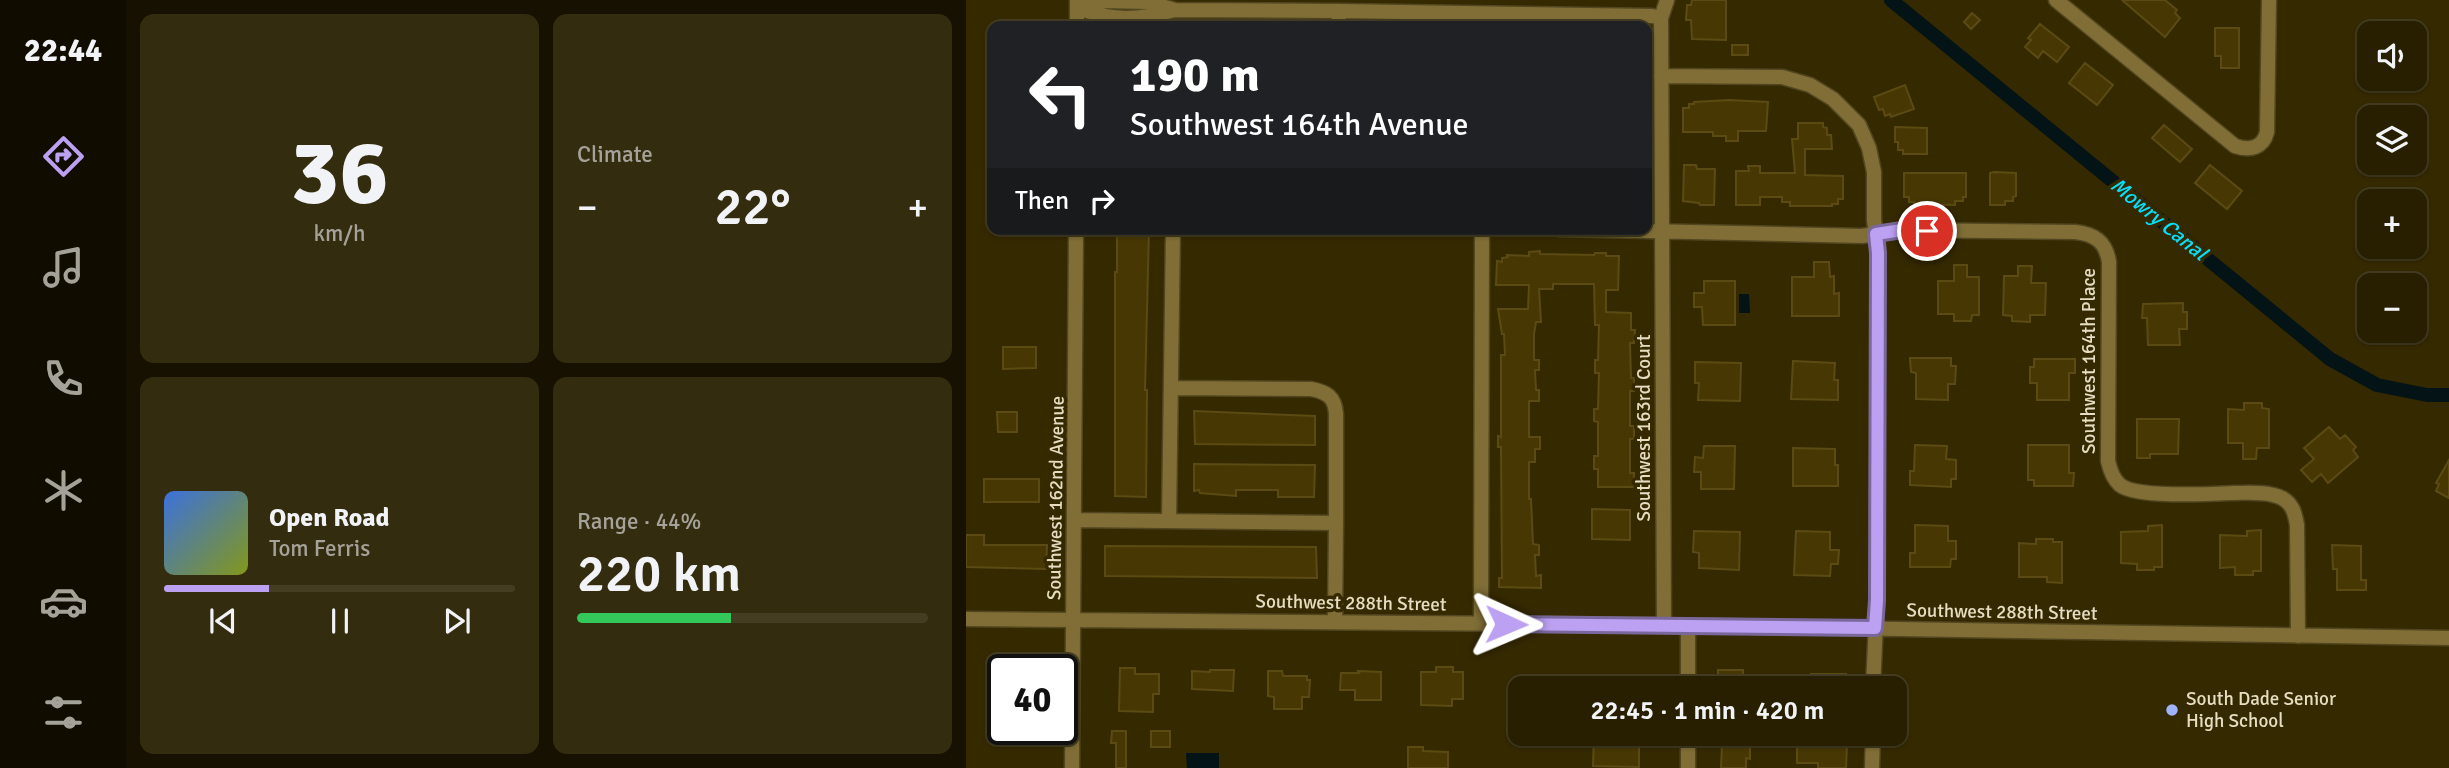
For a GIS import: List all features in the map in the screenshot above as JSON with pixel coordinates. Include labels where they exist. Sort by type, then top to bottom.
[{"type":"street","name":"Southwest 163rd Court","points":[[1664,625],[1661,18],[1667,0]]},
{"type":"street","points":[[2056,0],[2235,146],[2246,149],[2263,142],[2267,132],[2270,0]]},
{"type":"street","points":[[1077,4],[1104,1],[1149,2],[1175,11],[1338,19],[1661,18]]},
{"type":"street","points":[[1661,76],[1782,77],[1810,85],[1833,99],[1859,125],[1869,148],[1874,172],[1878,266],[1877,600],[1873,676]]},
{"type":"street","name":"Southwest 164th Place","points":[[1876,234],[1902,230],[2075,232],[2098,239],[2108,253],[2109,262],[2108,461],[2119,484],[2127,489],[2147,492],[2280,497],[2293,509],[2297,536],[2298,636]]},
{"type":"street","points":[[1652,231],[1862,236],[1876,234]]},
{"type":"street","name":"Southwest 162nd Avenue","points":[[1072,768],[1076,235]]},
{"type":"street","points":[[1170,521],[1173,235]]},
{"type":"street","points":[[1481,624],[1482,235]]},
{"type":"street","points":[[1171,388],[1311,390],[1331,397],[1336,414],[1335,622]]},
{"type":"street","points":[[1075,520],[1336,523]]},
{"type":"street","name":"Southwest 288th Street","points":[[966,619],[1664,625],[2449,638]]},
{"type":"street","points":[[1688,626],[1688,676]]},
{"type":"street","points":[[1688,746],[1688,768]]},
{"type":"street","points":[[1872,768],[1873,746]]},
{"type":"shaded area","points":[[1739,294],[1749,294],[1750,313],[1739,313]]},
{"type":"shaded area","points":[[1186,753],[1219,753],[1219,768],[1187,768]]},
{"type":"building","points":[[1692,0],[1726,0],[1726,40],[1692,39],[1691,20],[1686,20],[1687,5],[1691,5]]},
{"type":"building","points":[[2122,0],[2165,0],[2177,10],[2175,13],[2180,18],[2165,37]]},
{"type":"building","points":[[1972,13],[1980,20],[1971,29],[1964,22]]},
{"type":"building","points":[[2040,24],[2069,47],[2057,62],[2043,51],[2038,58],[2025,47],[2031,40],[2028,38]]},
{"type":"building","points":[[2215,28],[2239,28],[2239,68],[2221,68],[2221,56],[2215,56]]},
{"type":"building","points":[[1732,45],[1748,45],[1748,55],[1732,55]]},
{"type":"building","points":[[2085,63],[2113,85],[2097,105],[2069,83]]},
{"type":"building","points":[[1905,85],[1914,109],[1891,117],[1890,114],[1885,116],[1883,109],[1879,110],[1874,97]]},
{"type":"building","points":[[1694,102],[1768,102],[1766,131],[1738,131],[1738,141],[1726,141],[1726,136],[1713,136],[1713,132],[1683,132],[1683,108],[1689,108],[1689,104]]},
{"type":"building","points":[[1798,123],[1823,123],[1823,127],[1827,128],[1827,135],[1831,135],[1832,149],[1805,149],[1805,175],[1843,176],[1843,199],[1838,199],[1838,204],[1832,206],[1790,206],[1790,202],[1782,202],[1782,197],[1760,197],[1760,205],[1736,205],[1736,171],[1749,171],[1748,166],[1760,166],[1760,173],[1795,173],[1792,139],[1798,139]]},
{"type":"building","points":[[2164,125],[2192,149],[2180,162],[2152,138]]},
{"type":"building","points":[[1895,127],[1927,128],[1927,154],[1903,154],[1903,150],[1898,150]]},
{"type":"building","points":[[1684,165],[1696,165],[1697,169],[1715,169],[1714,205],[1683,201]]},
{"type":"building","points":[[2210,165],[2242,191],[2227,209],[2195,183]]},
{"type":"building","points":[[1904,173],[1966,173],[1966,197],[1963,197],[1963,201],[1955,201],[1955,205],[1914,204],[1909,202],[1909,197],[1904,197]]},
{"type":"building","points":[[1990,173],[2016,173],[2016,196],[2013,201],[2005,201],[2005,205],[1990,205]]},
{"type":"building","points":[[1117,235],[1149,235],[1145,390],[1146,497],[1115,496]]},
{"type":"building","points":[[1540,251],[1540,254],[1606,253],[1606,256],[1619,256],[1618,290],[1606,290],[1606,312],[1631,313],[1631,330],[1635,330],[1634,343],[1630,343],[1634,391],[1630,391],[1630,426],[1634,426],[1634,439],[1630,439],[1630,473],[1634,473],[1634,487],[1598,487],[1598,469],[1594,469],[1594,456],[1598,456],[1598,422],[1594,421],[1594,409],[1598,409],[1599,373],[1595,373],[1595,360],[1598,360],[1599,325],[1595,325],[1594,284],[1553,284],[1553,289],[1539,289],[1541,322],[1536,322],[1534,360],[1539,360],[1539,370],[1535,370],[1539,401],[1529,401],[1529,437],[1540,437],[1540,449],[1535,449],[1535,462],[1529,462],[1529,499],[1533,544],[1539,545],[1539,555],[1535,555],[1536,576],[1541,575],[1541,588],[1499,587],[1499,578],[1502,578],[1501,447],[1498,447],[1498,436],[1501,437],[1501,355],[1505,355],[1504,334],[1498,309],[1528,309],[1529,285],[1496,285],[1497,261],[1502,262],[1502,258],[1508,257],[1507,255],[1529,256],[1529,252]]},
{"type":"building","points":[[1814,262],[1829,262],[1830,277],[1834,276],[1834,294],[1839,293],[1839,316],[1792,316],[1792,277],[1814,277]]},
{"type":"building","points":[[1954,265],[1967,265],[1967,277],[1979,277],[1979,315],[1972,315],[1971,321],[1954,321],[1954,314],[1938,314],[1938,281],[1954,281]]},
{"type":"building","points":[[2018,266],[2032,266],[2031,283],[2046,283],[2045,315],[2030,315],[2030,322],[2012,321],[2012,316],[2003,315],[2004,276],[2018,276]]},
{"type":"building","points":[[1704,281],[1735,281],[1735,325],[1703,325],[1702,307],[1694,307],[1694,293],[1704,293]]},
{"type":"building","points":[[2183,303],[2183,312],[2187,312],[2187,329],[2179,329],[2180,345],[2148,345],[2147,318],[2142,318],[2143,304]]},
{"type":"building","points":[[1003,347],[1036,347],[1036,368],[1003,369]]},
{"type":"building","points":[[1910,358],[1951,358],[1951,366],[1956,366],[1955,384],[1948,384],[1948,400],[1916,399],[1916,373],[1911,372]]},
{"type":"building","points":[[2034,359],[2075,359],[2075,373],[2069,373],[2069,400],[2037,400],[2037,383],[2030,383],[2030,367],[2034,367]]},
{"type":"building","points":[[1793,361],[1835,363],[1834,380],[1838,380],[1838,400],[1791,399]]},
{"type":"building","points":[[1695,362],[1741,363],[1740,401],[1698,400],[1699,383],[1695,383]]},
{"type":"building","points":[[2244,403],[2262,403],[2262,408],[2269,409],[2269,448],[2257,448],[2256,459],[2243,459],[2243,443],[2228,443],[2228,409],[2244,410]]},
{"type":"building","points":[[1194,411],[1315,416],[1315,445],[1195,444]]},
{"type":"building","points":[[997,412],[1017,412],[1017,432],[998,432]]},
{"type":"building","points":[[2137,419],[2179,419],[2178,454],[2150,454],[2150,458],[2137,458]]},
{"type":"building","points":[[2329,427],[2340,439],[2345,435],[2356,447],[2353,450],[2358,457],[2328,483],[2321,474],[2312,482],[2301,470],[2314,459],[2304,448]]},
{"type":"building","points":[[1915,445],[1947,446],[1946,459],[1956,460],[1956,479],[1951,479],[1951,487],[1910,485],[1910,471],[1914,471]]},
{"type":"building","points":[[2028,445],[2069,445],[2069,473],[2074,473],[2073,486],[2034,486],[2034,480],[2028,480]]},
{"type":"building","points":[[1704,446],[1735,446],[1734,489],[1701,489],[1701,472],[1694,472],[1695,457],[1703,458]]},
{"type":"building","points":[[1793,448],[1835,449],[1838,486],[1793,486]]},
{"type":"building","points":[[2449,460],[2449,498],[2436,491],[2439,484],[2436,483]]},
{"type":"building","points":[[1194,464],[1315,465],[1314,497],[1278,497],[1278,490],[1236,490],[1236,496],[1200,493],[1199,490],[1194,491]]},
{"type":"building","points":[[984,479],[1039,479],[1039,502],[984,502]]},
{"type":"building","points":[[1592,509],[1630,510],[1630,540],[1592,539]]},
{"type":"building","points":[[1915,525],[1948,526],[1948,541],[1956,541],[1956,559],[1951,559],[1950,567],[1910,567],[1910,553],[1915,553]]},
{"type":"building","points":[[2162,525],[2162,567],[2137,570],[2137,564],[2121,563],[2121,532],[2148,531],[2148,526]]},
{"type":"building","points":[[2261,530],[2261,571],[2253,571],[2253,575],[2235,575],[2235,567],[2220,568],[2220,535],[2247,536],[2247,531]]},
{"type":"building","points":[[1694,531],[1740,532],[1739,570],[1699,568],[1699,553],[1693,552]]},
{"type":"building","points":[[1796,531],[1830,532],[1830,550],[1839,550],[1838,564],[1831,564],[1830,576],[1794,575]]},
{"type":"building","points":[[966,535],[984,535],[984,545],[1047,545],[1046,569],[966,567]]},
{"type":"building","points":[[2036,539],[2062,542],[2062,583],[2047,582],[2047,577],[2019,577],[2019,543],[2036,544]]},
{"type":"building","points":[[2332,545],[2361,546],[2361,580],[2366,580],[2366,590],[2337,590],[2337,569],[2333,569]]},
{"type":"building","points":[[1105,546],[1316,547],[1317,578],[1105,576]]},
{"type":"building","points":[[1436,667],[1453,667],[1453,672],[1463,672],[1463,699],[1452,699],[1452,706],[1421,705],[1421,672],[1436,672]]},
{"type":"building","points":[[1120,668],[1135,668],[1135,674],[1159,674],[1159,694],[1153,694],[1153,712],[1119,711]]},
{"type":"building","points":[[1234,670],[1233,691],[1192,689],[1192,671]]},
{"type":"building","points":[[1718,670],[1743,670],[1743,676],[1718,676]]},
{"type":"building","points":[[1268,671],[1282,671],[1283,676],[1307,676],[1307,680],[1310,680],[1309,697],[1302,697],[1302,709],[1274,709],[1274,697],[1268,696]]},
{"type":"building","points":[[1358,671],[1381,672],[1381,700],[1355,700],[1355,690],[1340,690],[1341,673],[1359,673]]},
{"type":"building","points":[[1811,674],[1846,674],[1846,676]]},
{"type":"building","points":[[1112,731],[1126,731],[1126,768],[1116,768],[1116,743],[1111,743]]},
{"type":"building","points":[[1151,731],[1170,731],[1170,747],[1151,747]]},
{"type":"building","points":[[1594,746],[1639,746],[1639,767],[1593,766]]},
{"type":"building","points":[[1722,746],[1750,746],[1750,759],[1746,758],[1746,768],[1721,768]]},
{"type":"building","points":[[1797,746],[1847,746],[1846,768],[1818,768],[1818,763],[1797,763]]},
{"type":"building","points":[[1408,747],[1423,747],[1423,751],[1448,752],[1448,768],[1408,768]]},
{"type":"waterway","name":"Mowry Canal","points":[[1891,0],[2330,359],[2377,385],[2427,395],[2449,395]]},
{"type":"place","name":"South Dade Senior High School","points":[[2172,710]]},
{"type":"route","points":[[1506,624],[1875,628],[1876,234],[1902,230],[1927,231]]}]
